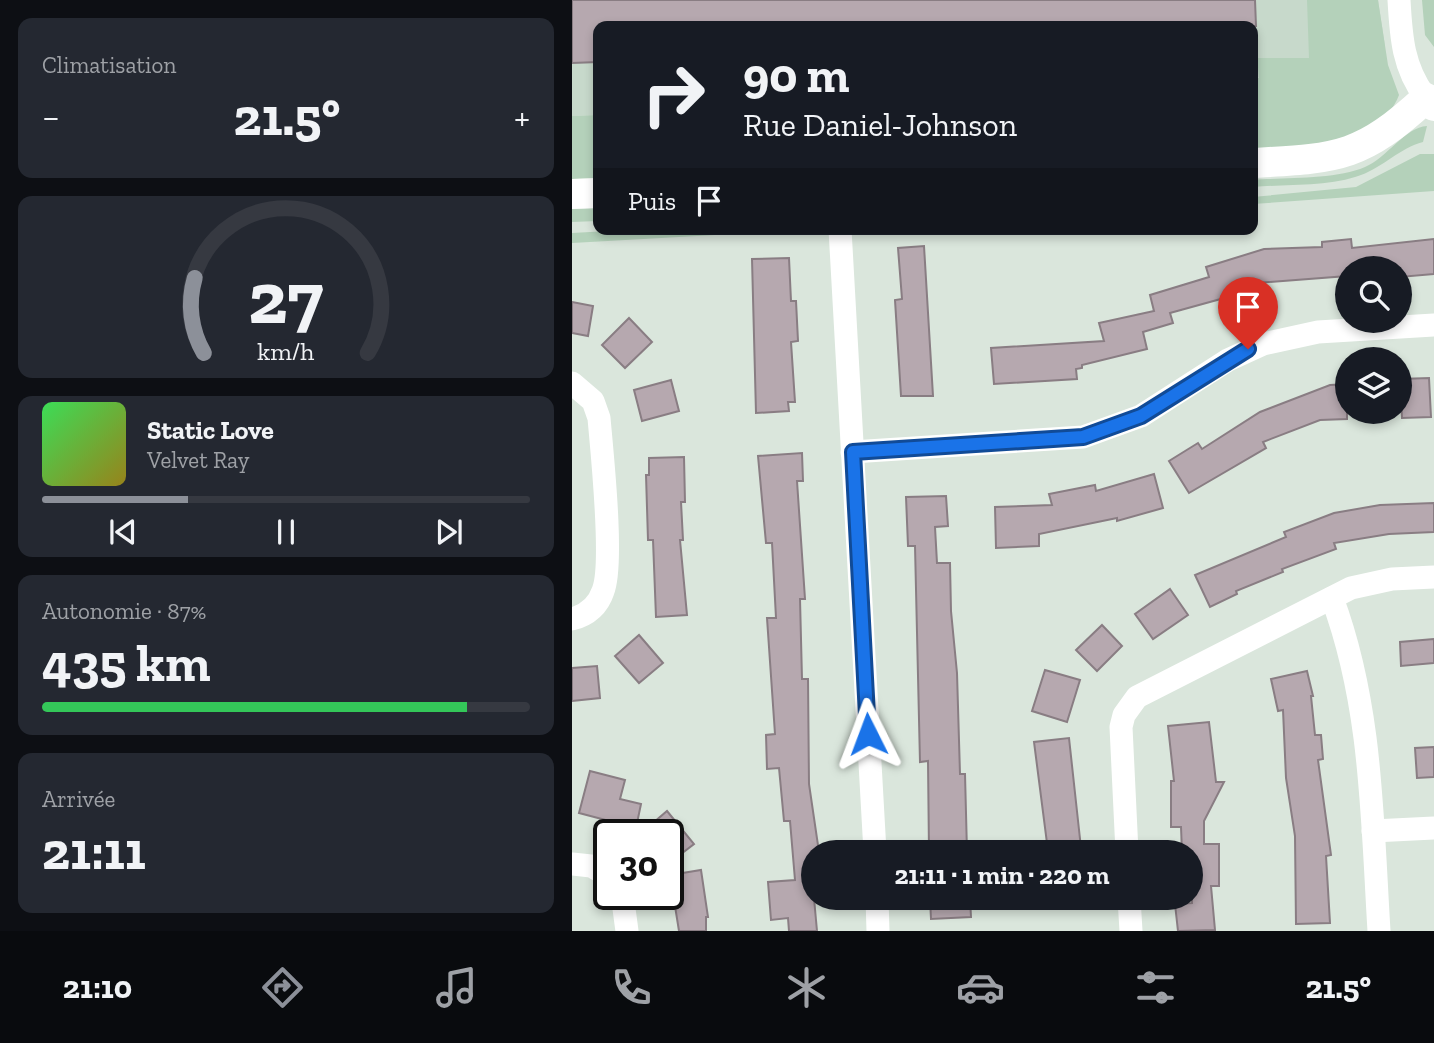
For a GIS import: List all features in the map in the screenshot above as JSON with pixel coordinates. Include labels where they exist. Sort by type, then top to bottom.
[{"type":"street","points":[[1258,163],[1322,159],[1348,153],[1389,130],[1430,102],[1411,75],[1403,51],[1399,0]]},
{"type":"street","points":[[572,194],[593,193]]},
{"type":"street","points":[[840,235],[874,840]]},
{"type":"street","points":[[853,452],[1083,437],[1141,416],[1228,360],[1263,344],[1318,332],[1434,325]]},
{"type":"street","points":[[572,383],[593,401],[599,418],[608,569],[599,600],[587,612],[572,618]]},
{"type":"street","points":[[1126,840],[1120,740],[1124,715],[1130,705],[1149,689],[1332,597],[1379,581],[1434,577]]},
{"type":"street","points":[[1332,597],[1346,634],[1364,718],[1379,931]]},
{"type":"street","points":[[1373,831],[1434,828]]},
{"type":"street","points":[[572,864],[593,867]]},
{"type":"street","points":[[624,910],[627,931]]},
{"type":"street","points":[[877,910],[878,931]]},
{"type":"street","points":[[1130,910],[1131,931]]},
{"type":"shaded area","points":[[572,0],[1378,0],[1385,46],[1325,74],[1258,78],[1258,21],[593,21],[593,115],[572,116]]},
{"type":"shaded area","points":[[1307,0],[1378,0],[1388,65],[1399,95],[1389,113],[1374,126],[1356,135],[1315,145],[1258,149],[1258,58],[1309,58]]},
{"type":"shaded area","points":[[1422,0],[1434,0],[1434,47],[1425,35]]},
{"type":"shaded area","points":[[593,115],[593,178],[572,179],[572,116]]},
{"type":"shaded area","points":[[1427,126],[1423,142],[1361,175],[1322,183],[1258,187],[1258,180],[1325,176],[1365,167],[1419,128]]},
{"type":"shaded area","points":[[1420,154],[1434,154],[1434,191],[1258,204],[1258,197],[1356,187]]},
{"type":"shaded area","points":[[593,208],[593,221],[572,222],[572,209]]},
{"type":"shaded area","points":[[593,232],[593,235],[714,235],[572,243],[572,233]]},
{"type":"building","points":[[572,0],[1255,0],[1256,21],[593,21],[593,62],[572,63]]},
{"type":"building","points":[[1351,239],[1352,248],[1434,239],[1434,274],[1412,276],[1412,256],[1335,256],[1335,277],[1243,284],[1246,292],[1170,313],[1173,323],[1143,332],[1147,349],[1082,365],[1082,368],[1076,369],[1077,379],[994,384],[991,348],[1104,341],[1099,323],[1154,311],[1150,295],[1209,277],[1206,267],[1264,249],[1322,247],[1322,242]]},
{"type":"building","points":[[924,246],[933,396],[901,396],[895,300],[902,299],[898,248]]},
{"type":"building","points":[[789,258],[791,301],[796,301],[798,341],[791,342],[795,402],[788,402],[789,411],[756,413],[752,259]]},
{"type":"building","points":[[572,302],[593,306],[588,336],[572,333]]},
{"type":"building","points":[[629,318],[652,342],[625,368],[602,345]]},
{"type":"building","points":[[1429,378],[1431,417],[1412,418],[1412,379]]},
{"type":"building","points":[[671,380],[679,411],[642,421],[634,390]]},
{"type":"building","points":[[1335,385],[1335,419],[1320,420],[1263,442],[1266,448],[1189,493],[1169,461],[1198,443],[1202,449],[1260,412]]},
{"type":"building","points":[[802,453],[803,481],[797,481],[805,599],[800,599],[802,679],[808,679],[809,784],[817,840],[801,840],[801,910],[815,910],[817,931],[789,931],[788,918],[771,920],[768,882],[795,880],[790,821],[784,821],[779,768],[767,769],[766,735],[775,734],[767,618],[776,618],[772,543],[766,543],[758,456]]},
{"type":"building","points":[[684,457],[685,502],[681,502],[683,540],[680,540],[687,615],[656,617],[653,540],[648,540],[646,475],[649,475],[649,458]]},
{"type":"building","points":[[1154,474],[1163,508],[1117,521],[1117,518],[1039,534],[1039,546],[996,548],[995,507],[1052,505],[1049,494],[1095,485],[1096,491]]},
{"type":"building","points":[[946,496],[948,526],[935,527],[937,563],[950,563],[960,774],[965,774],[967,840],[929,840],[928,761],[920,762],[915,546],[908,546],[906,497]]},
{"type":"building","points":[[1434,503],[1434,532],[1389,534],[1334,543],[1336,549],[1282,569],[1283,572],[1236,591],[1237,594],[1210,607],[1195,575],[1286,537],[1284,532],[1334,513],[1380,505]]},
{"type":"building","points":[[1170,589],[1188,615],[1153,639],[1135,614]]},
{"type":"building","points":[[1102,625],[1122,646],[1097,671],[1076,650]]},
{"type":"building","points":[[639,635],[663,663],[639,683],[615,656]]},
{"type":"building","points":[[1434,639],[1434,663],[1401,666],[1400,642]]},
{"type":"building","points":[[597,666],[600,698],[572,701],[572,668]]},
{"type":"building","points":[[1045,670],[1080,680],[1067,722],[1032,711]]},
{"type":"building","points":[[1307,671],[1313,696],[1315,735],[1321,735],[1323,759],[1318,760],[1331,855],[1326,856],[1330,923],[1296,924],[1295,836],[1286,778],[1283,710],[1278,711],[1271,679]]},
{"type":"building","points":[[1209,722],[1216,782],[1224,782],[1204,821],[1204,844],[1219,844],[1219,886],[1211,886],[1215,930],[1178,931],[1176,910],[1203,910],[1203,840],[1182,840],[1181,827],[1171,827],[1171,781],[1174,781],[1168,726]]},
{"type":"building","points":[[1069,738],[1080,840],[1047,840],[1034,742]]},
{"type":"building","points":[[1434,747],[1434,777],[1417,778],[1415,748]]},
{"type":"building","points":[[590,771],[625,780],[620,799],[641,804],[638,819],[602,819],[579,813]]},
{"type":"building","points":[[667,811],[674,819],[658,819]]},
{"type":"building","points":[[684,832],[694,844],[684,852]]},
{"type":"building","points":[[701,870],[708,917],[706,931],[679,931],[676,910],[684,910],[684,873]]},
{"type":"building","points":[[931,910],[971,910],[971,917],[931,919]]},
{"type":"route","points":[[868,734],[853,452],[1029,443],[1083,437],[1141,416],[1248,349]]}]
